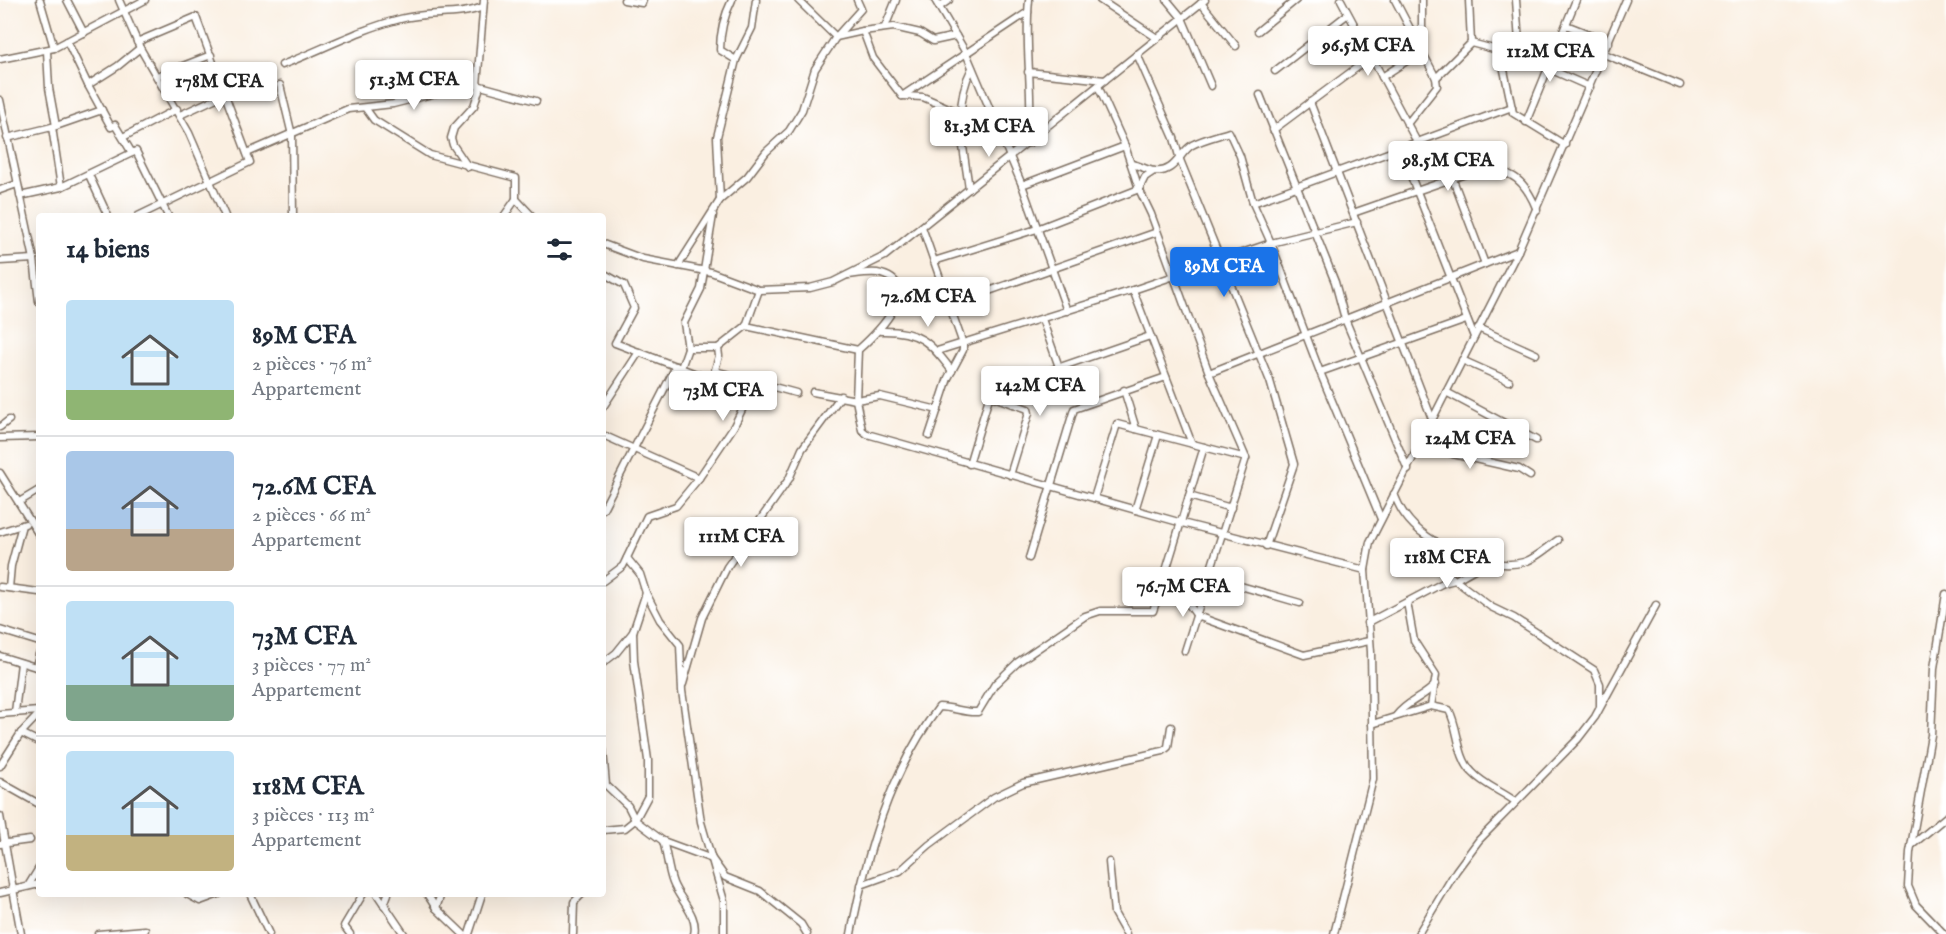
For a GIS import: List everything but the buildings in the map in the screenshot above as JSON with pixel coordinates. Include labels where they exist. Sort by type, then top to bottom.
[{"type":"street","points":[[40,0],[51,49],[49,88],[62,187]]},
{"type":"street","points":[[67,0],[84,33]]},
{"type":"street","points":[[119,0],[138,45],[178,112],[224,213]]},
{"type":"street","points":[[0,59],[51,49],[145,0]]},
{"type":"street","points":[[624,0],[642,3],[643,0]]},
{"type":"street","points":[[732,0],[725,13],[720,50],[736,60]]},
{"type":"street","points":[[720,200],[717,137],[736,60],[752,27],[756,0]]},
{"type":"street","points":[[798,0],[836,37]]},
{"type":"street","points":[[678,266],[720,200],[747,177],[766,152],[789,131],[802,110],[815,69],[836,37],[861,9],[857,0]]},
{"type":"street","points":[[885,27],[896,0]]},
{"type":"street","points":[[935,0],[966,53],[1022,185],[1050,269],[1067,311]]},
{"type":"street","points":[[939,7],[949,0]]},
{"type":"street","points":[[1029,0],[1028,72],[1032,115],[1029,143]]},
{"type":"street","points":[[1100,0],[1157,38]]},
{"type":"street","points":[[1167,0],[1182,18],[1211,86]]},
{"type":"street","points":[[1258,32],[1296,0]]},
{"type":"street","points":[[1341,0],[1417,142]]},
{"type":"street","points":[[1395,0],[1436,78],[1437,86],[1434,93],[1407,124]]},
{"type":"street","points":[[1422,0],[1422,51]]},
{"type":"street","points":[[1436,78],[1471,43],[1469,0]]},
{"type":"street","points":[[1516,0],[1520,56]]},
{"type":"street","points":[[1526,122],[1576,0]]},
{"type":"street","points":[[1334,934],[1373,779],[1365,570],[1370,542],[1518,251],[1626,0]]},
{"type":"street","points":[[606,245],[643,259],[702,271],[759,290],[810,288],[848,275],[885,256],[1029,143],[1203,1],[1236,46]]},
{"type":"street","points":[[282,65],[400,19],[435,14],[468,13],[483,4]]},
{"type":"street","points":[[469,167],[453,145],[451,138],[454,128],[474,106],[479,86],[483,4]]},
{"type":"street","points":[[902,96],[1028,12]]},
{"type":"street","points":[[1275,71],[1348,14]]},
{"type":"street","points":[[88,84],[111,72],[138,45],[196,17],[250,162],[144,213]]},
{"type":"street","points":[[1566,25],[1609,42]]},
{"type":"street","points":[[836,37],[885,27],[908,29],[933,41],[956,36]]},
{"type":"street","points":[[862,31],[873,58],[902,96],[923,97],[960,113]]},
{"type":"street","points":[[67,41],[111,127],[115,125],[132,153]]},
{"type":"street","points":[[1471,43],[1520,56],[1590,87]]},
{"type":"street","points":[[1382,76],[1422,51]]},
{"type":"street","points":[[1500,51],[1513,113],[1565,145]]},
{"type":"street","points":[[1137,54],[1174,138],[1180,160],[1270,381],[1294,464],[1266,546]]},
{"type":"street","points":[[1604,54],[1680,85]]},
{"type":"street","points":[[156,76],[211,55]]},
{"type":"street","points":[[1273,130],[1371,57]]},
{"type":"street","points":[[969,189],[960,113],[961,92],[972,68]]},
{"type":"street","points":[[1028,72],[1105,80]]},
{"type":"street","points":[[280,85],[292,135],[292,213]]},
{"type":"street","points":[[247,153],[348,109],[366,108],[479,86],[536,100]]},
{"type":"street","points":[[1098,86],[1125,146],[1139,189],[1175,275],[1209,373],[1246,458],[1224,534],[1185,651]]},
{"type":"street","points":[[123,137],[225,94]]},
{"type":"street","points":[[1260,95],[1295,188],[1335,282],[1346,319],[1408,470]]},
{"type":"street","points":[[0,100],[36,272]]},
{"type":"street","points":[[1310,102],[1432,419]]},
{"type":"street","points":[[1253,203],[1512,107]]},
{"type":"street","points":[[366,108],[374,120],[416,147],[469,167],[510,174],[516,178],[516,199],[506,213]]},
{"type":"street","points":[[7,138],[102,110]]},
{"type":"street","points":[[934,261],[1037,229],[1139,189],[1146,177],[1154,171],[1170,168],[1180,160],[1185,150],[1196,143],[1229,132],[1240,156],[1253,203],[1381,519]]},
{"type":"street","points":[[1022,185],[1125,146]]},
{"type":"street","points":[[1400,148],[1474,337]]},
{"type":"street","points":[[20,196],[62,187],[136,151],[166,213]]},
{"type":"street","points":[[1131,164],[1154,171]]},
{"type":"street","points":[[1353,213],[1480,169],[1500,169],[1516,177],[1529,190],[1537,210]]},
{"type":"street","points":[[88,175],[107,213]]},
{"type":"street","points":[[1452,177],[1485,264]]},
{"type":"street","points":[[0,190],[17,184]]},
{"type":"street","points":[[516,199],[529,213]]},
{"type":"street","points":[[606,504],[688,348],[684,323],[701,289],[702,271],[714,212]]},
{"type":"street","points":[[937,351],[1132,290],[1271,243],[1357,222]]},
{"type":"street","points":[[922,226],[963,344],[963,350],[952,371],[929,436]]},
{"type":"street","points":[[949,305],[1157,232]]},
{"type":"street","points":[[1209,373],[1518,251]]},
{"type":"street","points":[[0,261],[34,259]]},
{"type":"street","points":[[848,275],[877,273],[892,280],[899,288],[900,296],[881,330],[858,350],[856,400],[862,430],[867,434],[1266,546],[1365,570]]},
{"type":"street","points":[[606,275],[624,285],[634,308],[614,342],[712,380],[718,348]]},
{"type":"street","points":[[688,348],[718,348],[746,326],[759,290]]},
{"type":"street","points":[[1132,290],[1192,444]]},
{"type":"street","points":[[1042,319],[1059,367]]},
{"type":"street","points":[[1320,372],[1466,320]]},
{"type":"street","points":[[746,326],[858,350]]},
{"type":"street","points":[[1478,328],[1536,354]]},
{"type":"street","points":[[881,330],[908,332],[921,337],[937,351],[952,371]]},
{"type":"street","points":[[969,464],[988,395],[1012,384],[1150,336]]},
{"type":"street","points":[[606,402],[639,352]]},
{"type":"street","points":[[1462,360],[1509,381]]},
{"type":"street","points":[[715,371],[796,393]]},
{"type":"street","points":[[1029,558],[1074,409],[1166,377]]},
{"type":"street","points":[[606,579],[623,566],[647,516],[676,506],[699,478],[734,426],[756,381]]},
{"type":"street","points":[[1012,384],[1013,404]]},
{"type":"street","points":[[1124,390],[1136,429]]},
{"type":"street","points":[[813,392],[856,400],[869,396],[880,396],[938,410]]},
{"type":"street","points":[[1446,392],[1536,440]]},
{"type":"street","points":[[988,395],[1028,409],[1029,413],[1010,476]]},
{"type":"street","points":[[682,691],[702,618],[727,567],[789,478],[802,449],[841,396]]},
{"type":"street","points":[[0,427],[9,420]]},
{"type":"street","points":[[1094,498],[1117,424],[1246,458]]},
{"type":"street","points":[[1135,510],[1158,435]]},
{"type":"street","points":[[606,436],[699,478]]},
{"type":"street","points":[[0,438],[36,437]]},
{"type":"street","points":[[1421,441],[1453,454],[1520,469],[1530,477]]},
{"type":"street","points":[[851,934],[870,848],[893,787],[939,707],[952,707],[967,713],[978,712],[995,684],[1018,662],[1085,616],[1100,611],[1154,611],[1204,447]]},
{"type":"street","points":[[1,476],[36,530]]},
{"type":"street","points":[[19,502],[36,492]]},
{"type":"street","points":[[1394,494],[1405,516],[1434,540],[1466,556],[1487,562],[1510,565],[1527,562],[1558,540]]},
{"type":"street","points":[[1189,496],[1231,508]]},
{"type":"street","points":[[0,532],[31,522]]},
{"type":"street","points":[[9,588],[11,566],[22,525]]},
{"type":"street","points":[[1434,540],[1449,575],[1455,580],[1491,607],[1538,633],[1569,656],[1584,662],[1594,670],[1600,684],[1600,708]]},
{"type":"street","points":[[627,558],[640,574],[646,593],[660,620],[680,645],[682,691],[701,822],[724,901],[724,934]]},
{"type":"street","points":[[1367,623],[1487,562]]},
{"type":"street","points":[[1209,576],[1300,603]]},
{"type":"street","points":[[0,587],[36,592]]},
{"type":"street","points":[[1161,587],[1183,596],[1197,616],[1304,655],[1369,641]]},
{"type":"street","points":[[606,830],[626,828],[635,820],[648,796],[648,760],[634,661],[633,632],[646,593]]},
{"type":"street","points":[[1944,934],[1917,905],[1908,886],[1911,846],[1931,735],[1934,668],[1946,594]]},
{"type":"street","points":[[1407,602],[1414,641],[1436,675],[1431,706]]},
{"type":"street","points":[[1418,934],[1456,871],[1479,840],[1578,739],[1600,708],[1656,605]]},
{"type":"street","points":[[0,630],[36,641]]},
{"type":"street","points":[[606,661],[616,653],[633,632]]},
{"type":"street","points":[[0,656],[36,667]]},
{"type":"street","points":[[15,712],[21,663]]},
{"type":"street","points":[[1396,716],[1404,705],[1426,695],[1436,684]]},
{"type":"street","points":[[1372,724],[1431,706],[1449,710],[1470,771],[1486,784],[1516,802]]},
{"type":"street","points":[[0,714],[36,713]]},
{"type":"street","points":[[0,766],[21,733],[36,716]]},
{"type":"street","points":[[861,885],[900,871],[929,845],[994,797],[1023,783],[1052,775],[1163,751],[1168,747],[1172,727]]},
{"type":"street","points":[[21,733],[36,740]]},
{"type":"street","points":[[0,782],[36,802]]},
{"type":"street","points":[[606,785],[628,806],[635,820],[663,841],[712,859],[725,877],[760,891],[801,924],[807,934]]},
{"type":"street","points":[[0,816],[2,844],[21,934]]},
{"type":"street","points":[[1911,846],[1946,817]]},
{"type":"street","points":[[2,844],[30,840]]},
{"type":"street","points":[[663,841],[672,881],[691,914],[696,927],[694,934]]},
{"type":"street","points":[[1109,862],[1114,913],[1126,934]]},
{"type":"street","points":[[28,886],[36,873]]},
{"type":"street","points":[[0,893],[36,885]]},
{"type":"street","points":[[193,897],[201,901],[211,897]]},
{"type":"street","points":[[251,897],[269,934]]},
{"type":"street","points":[[350,934],[344,926],[361,897]]},
{"type":"street","points":[[379,897],[404,934]]},
{"type":"street","points":[[384,905],[387,897]]},
{"type":"street","points":[[429,897],[436,908],[463,934]]},
{"type":"street","points":[[436,908],[440,897]]},
{"type":"street","points":[[469,934],[481,897]]},
{"type":"street","points":[[573,934],[574,902],[579,897]]},
{"type":"street","points":[[98,934],[145,930]]}]
